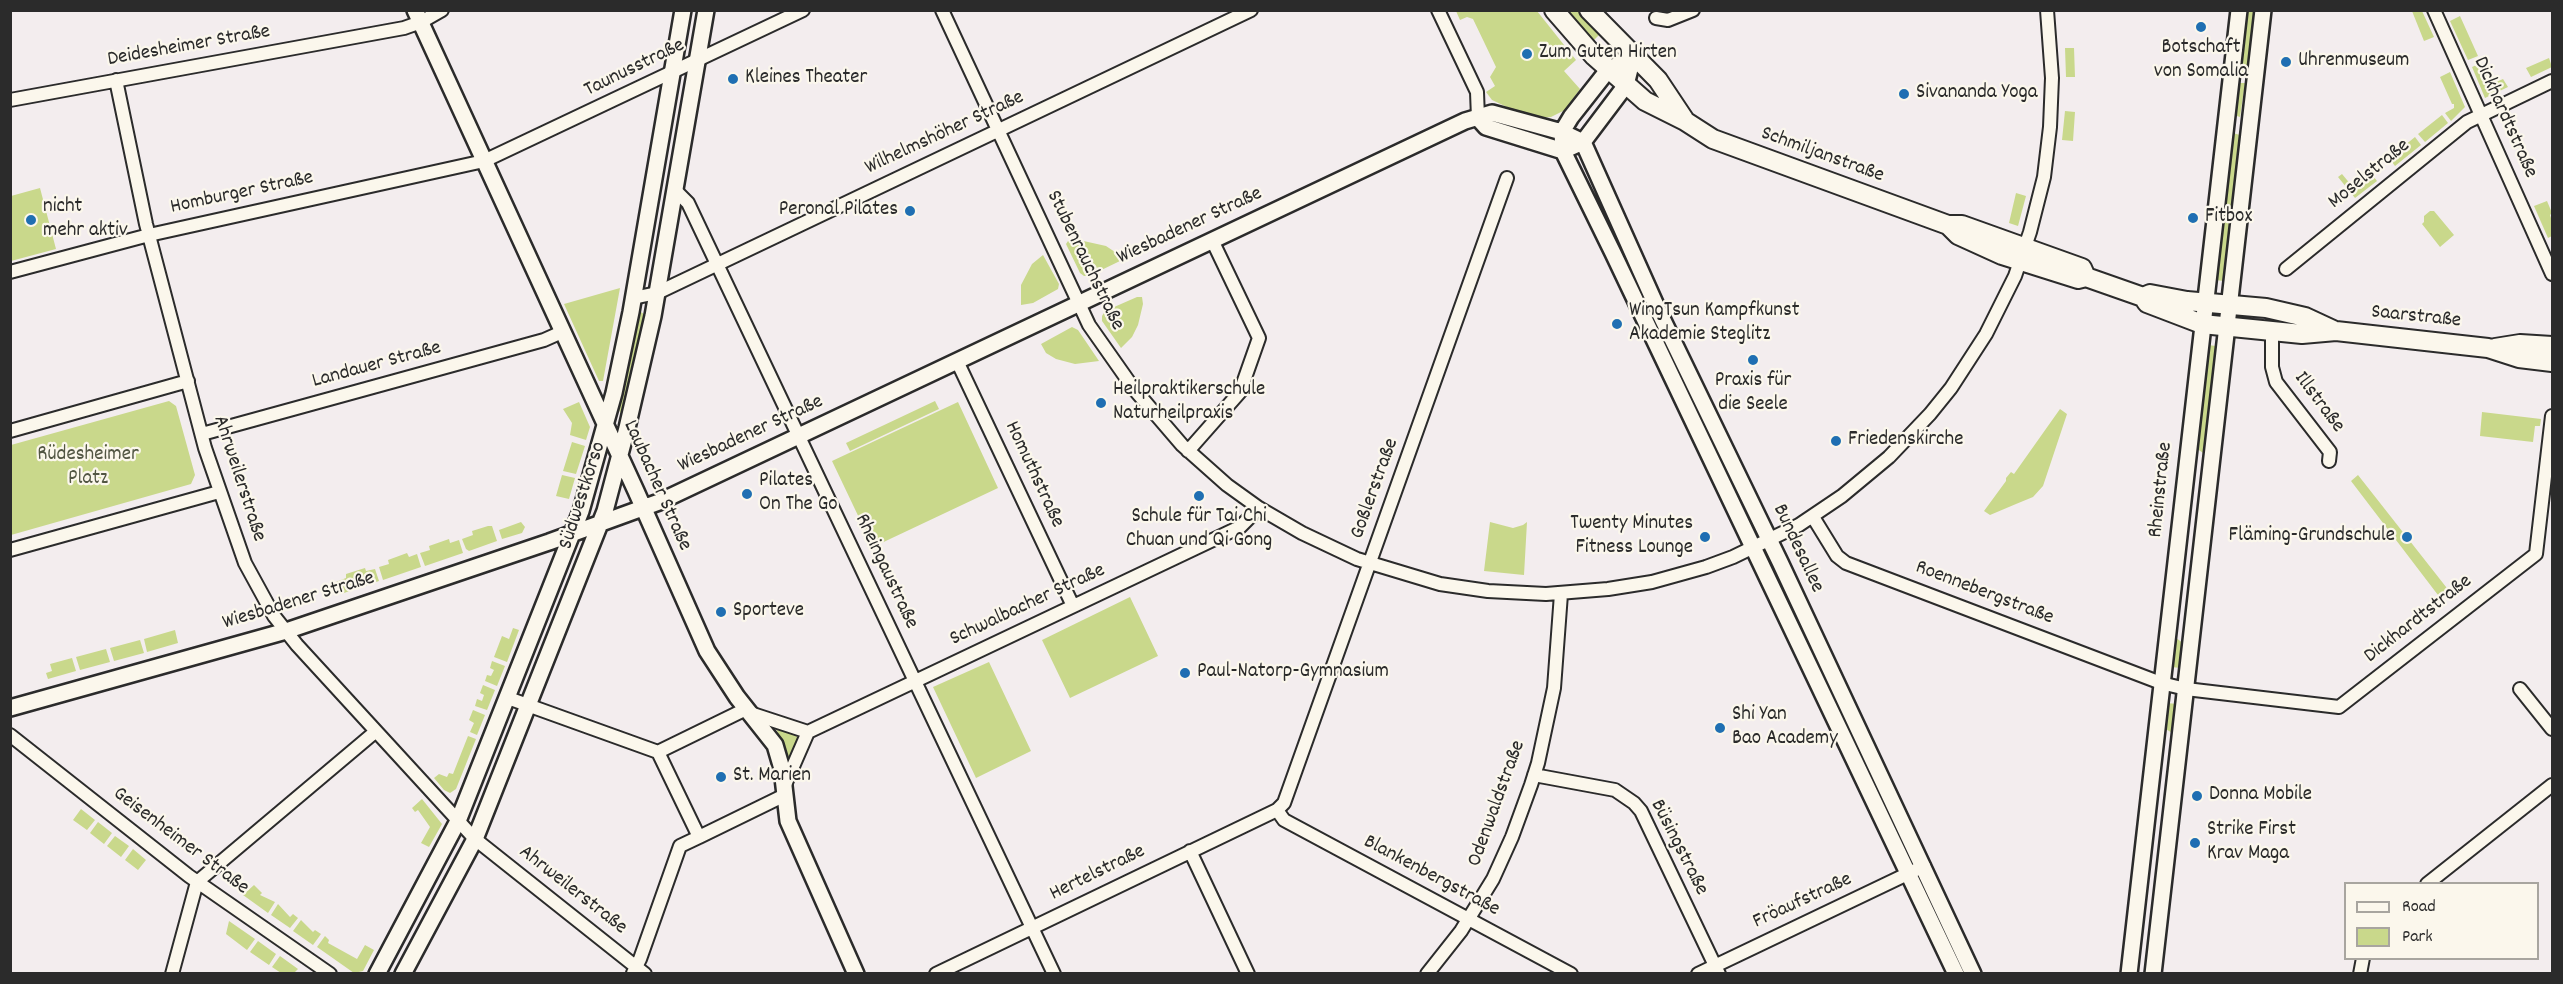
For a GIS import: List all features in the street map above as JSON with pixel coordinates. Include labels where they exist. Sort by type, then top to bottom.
[{"type":"main road","name":"Schmiljanstraße","points":[[1554,10],[1608,70],[1648,103],[1685,121],[1700,132],[1729,146],[1948,225],[1962,225],[2026,247],[2078,279],[2086,277],[2143,297],[2147,303],[2202,324]]},
{"type":"main road","name":"Schmiljanstraße","points":[[1589,10],[1658,80],[1685,121]]},
{"type":"main road","name":"Schmiljanstraße","points":[[2143,297],[2150,294],[2228,304]]},
{"type":"main road","name":"Saarstraße","points":[[2228,304],[2283,311],[2305,317],[2335,331]]},
{"type":"main road","name":"Saarstraße","points":[[2202,324],[2302,334],[2335,331],[2491,349],[2519,358],[2553,362]]},
{"type":"main road","name":"Saarstraße","points":[[2491,349],[2520,344],[2553,346]]},
{"type":"street","name":"Deidesheimer Straße","points":[[10,100],[404,28],[418,16],[442,10]]},
{"type":"street","name":"Südwestkorso","points":[[377,974],[458,822],[573,533],[614,393],[633,298],[683,10]]},
{"type":"street","name":"Südwestkorso","points":[[403,974],[474,839],[600,524],[620,456],[657,293],[706,10]]},
{"type":"street","name":"Taunusstraße","points":[[484,161],[803,10]]},
{"type":"street","name":"Stubenrauchstraße","points":[[942,10],[1089,325],[1114,363],[1154,414],[1188,451],[1259,508],[1326,546],[1370,564],[1421,580],[1460,588],[1561,594],[1652,582],[1706,567],[1770,540],[1813,517],[1873,472],[1930,414],[1965,369],[1986,334],[2026,247],[2044,177],[2050,127],[2052,78],[2047,10]]},
{"type":"street","name":"Wilhelmshöher Straße","points":[[657,293],[1251,10]]},
{"type":"street","points":[[1438,10],[1477,92],[1478,118],[1486,127],[1563,152],[1582,142],[1626,85],[1633,57]]},
{"type":"street","points":[[1656,18],[1668,20],[1694,10]]},
{"type":"street","name":"Rheinstraße","points":[[2128,974],[2239,10]]},
{"type":"street","points":[[2153,974],[2263,10]]},
{"type":"street","name":"Dickhardtstraße","points":[[2434,10],[2553,274]]},
{"type":"street","name":"Laubacher Straße","points":[[418,16],[644,508],[707,651],[725,680],[775,744],[781,760],[788,820],[856,974]]},
{"type":"street","points":[[1563,152],[1562,132],[1608,70],[1633,57]]},
{"type":"street","name":"Ahrweilerstraße","points":[[116,80],[149,235],[202,434],[219,492],[245,563],[286,631],[458,822]]},
{"type":"street","name":"Moselstraße","points":[[2286,268],[2481,114],[2553,81]]},
{"type":"street","name":"Wiesbadener Straße","points":[[10,708],[286,631],[644,508],[1455,124],[1492,113],[1562,132],[1582,142]]},
{"type":"street","points":[[2225,123],[2249,126]]},
{"type":"street","name":"Bundesallee","points":[[1582,142],[1663,320],[1770,540],[1973,974]]},
{"type":"street","name":"Bundesallee","points":[[1563,152],[1956,974]]},
{"type":"street","name":"Homburger Straße","points":[[10,272],[149,235],[484,161]]},
{"type":"street","name":"Goßlerstraße","points":[[1277,810],[1284,804],[1507,178]]},
{"type":"street","name":"Rheingaustraße","points":[[675,190],[688,203],[1054,974]]},
{"type":"street","points":[[1188,451],[1240,392],[1259,338],[1212,240]]},
{"type":"street","points":[[633,298],[657,293]]},
{"type":"street","name":"Illstraße","points":[[2272,331],[2272,367],[2276,382],[2330,452],[2328,461]]},
{"type":"street","name":"Landauer Straße","points":[[202,434],[544,340],[562,332]]},
{"type":"street","name":"Homuthstraße","points":[[957,361],[1073,606]]},
{"type":"street","points":[[10,431],[188,381]]},
{"type":"street","name":"Dickhardtstraße","points":[[2161,683],[2186,689],[2339,707],[2536,554],[2553,416]]},
{"type":"street","points":[[10,550],[219,492]]},
{"type":"street","name":"Schwalbacher Straße","points":[[808,732],[1240,527],[1259,508]]},
{"type":"street","name":"Roennebergstraße","points":[[1813,517],[1837,556],[1846,563],[2161,683]]},
{"type":"street","name":"Odenwaldstraße","points":[[1427,974],[1468,919],[1492,879],[1507,847],[1534,775],[1554,688],[1561,594]]},
{"type":"street","points":[[2520,688],[2553,729]]},
{"type":"street","points":[[508,698],[658,752],[748,711],[808,732],[784,792],[680,846],[638,971]]},
{"type":"street","points":[[172,974],[197,882],[375,732]]},
{"type":"street","name":"Geisenheimer Straße","points":[[10,735],[197,882],[330,974]]},
{"type":"street","points":[[658,752],[699,837]]},
{"type":"street","name":"Büsingstraße","points":[[1534,775],[1615,790],[1634,803],[1641,811],[1717,970]]},
{"type":"street","points":[[2430,882],[2553,785]]},
{"type":"street","name":"Hertelstraße","points":[[936,974],[1277,810]]},
{"type":"street","name":"Blankenbergstraße","points":[[1277,810],[1284,820],[1571,974]]},
{"type":"street","points":[[458,822],[474,839]]},
{"type":"street","name":"Ahrweilerstraße","points":[[474,839],[638,971]]},
{"type":"street","points":[[1190,851],[1248,974]]},
{"type":"street","name":"Fröaufstraße","points":[[1698,974],[1717,970],[1924,866]]},
{"type":"green space","points":[[1456,11],[1537,11],[1576,60],[1564,71],[1580,89],[1565,110],[1551,117],[1539,118],[1526,116],[1492,100],[1486,92],[1495,86],[1490,77],[1496,67],[1473,19],[1467,17],[1460,20]]},
{"type":"green space","points":[[1568,11],[1578,11],[1599,35],[1593,41]]},
{"type":"green space","points":[[2247,11],[2254,11],[2246,75],[2239,74]]},
{"type":"green space","points":[[2412,11],[2422,11],[2434,37],[2424,41]]},
{"type":"green space","points":[[2460,16],[2478,56],[2468,60],[2450,21]]},
{"type":"green space","points":[[2065,48],[2074,48],[2075,77],[2066,77]]},
{"type":"green space","points":[[2549,58],[2552,67],[2531,77],[2526,68]]},
{"type":"green space","points":[[2481,63],[2489,82],[2494,83],[2503,79],[2508,87],[2485,98],[2472,67]]},
{"type":"green space","points":[[2450,72],[2465,107],[2451,121],[2445,113],[2454,108],[2454,104],[2440,77]]},
{"type":"green space","points":[[2238,83],[2245,83],[2240,117],[2234,115]]},
{"type":"green space","points":[[2065,111],[2075,112],[2073,141],[2062,140]]},
{"type":"green space","points":[[2442,115],[2448,123],[2425,142],[2418,134]]},
{"type":"green space","points":[[2233,133],[2240,135],[2223,281],[2216,280]]},
{"type":"green space","points":[[2415,137],[2421,145],[2395,166],[2389,158]]},
{"type":"green space","points":[[2370,172],[2377,181],[2355,198],[2338,177],[2342,174],[2352,186]]},
{"type":"green space","name":"nicht mehr aktiv","points":[[40,188],[56,249],[11,261],[11,196]]},
{"type":"green space","points":[[2016,193],[2026,196],[2018,226],[2009,223]]},
{"type":"green space","points":[[1597,200],[1600,200],[1755,522],[1747,525]]},
{"type":"green space","points":[[2547,201],[2552,213],[2550,215],[2552,236],[2548,238],[2534,206]]},
{"type":"green space","points":[[2434,211],[2454,235],[2440,247],[2422,224],[2424,216]]},
{"type":"green space","points":[[1079,240],[1106,246],[1121,256],[1120,261],[1089,276],[1084,276],[1080,273],[1066,244],[1068,241]]},
{"type":"green space","points":[[1043,255],[1059,284],[1058,289],[1033,303],[1021,305],[1021,285],[1032,264]]},
{"type":"green space","points":[[620,288],[603,381],[599,381],[564,304]]},
{"type":"green space","points":[[1142,297],[1143,304],[1138,325],[1132,337],[1121,348],[1102,321],[1102,316],[1105,311]]},
{"type":"green space","points":[[641,312],[645,315],[623,418],[618,408]]},
{"type":"green space","points":[[1072,327],[1078,330],[1099,361],[1075,364],[1056,359],[1046,353],[1041,344]]},
{"type":"green space","points":[[2208,345],[2216,346],[2206,455],[2196,448]]},
{"type":"green space","name":"Rüdesheimer Platz","points":[[169,401],[176,406],[195,475],[191,484],[11,535],[11,445]]},
{"type":"green space","points":[[935,401],[939,409],[850,451],[846,443]]},
{"type":"green space","points":[[579,402],[590,427],[586,440],[570,435],[572,423],[563,409]]},
{"type":"green space","points":[[958,402],[998,488],[873,547],[832,461]]},
{"type":"green space","points":[[2060,409],[2067,414],[2043,486],[2033,497],[1990,515],[1984,511],[2006,478],[2011,472],[2014,474]]},
{"type":"green space","points":[[2482,412],[2541,419],[2540,426],[2535,426],[2533,442],[2480,436]]},
{"type":"green space","points":[[572,442],[585,446],[576,474],[563,471]]},
{"type":"green space","points":[[562,475],[575,478],[569,499],[556,496]]},
{"type":"green space","points":[[2358,475],[2450,592],[2441,599],[2351,481]]},
{"type":"green space","points":[[521,522],[525,527],[522,533],[502,539],[499,530]]},
{"type":"green space","points":[[1490,522],[1513,528],[1527,522],[1524,575],[1484,571]]},
{"type":"green space","points":[[492,526],[497,541],[469,551],[466,549],[462,539],[473,535],[472,531]]},
{"type":"green space","points":[[449,539],[450,543],[459,540],[463,553],[425,566],[420,553],[430,550],[429,546]]},
{"type":"green space","points":[[407,553],[409,557],[417,554],[421,567],[383,580],[379,567],[389,564],[388,560]]},
{"type":"green space","points":[[1775,564],[1817,656],[1812,658],[1767,568]]},
{"type":"green space","points":[[365,568],[366,571],[375,569],[379,581],[341,594],[336,582],[346,578],[346,574]]},
{"type":"green space","points":[[1130,597],[1158,656],[1070,698],[1042,640]]},
{"type":"green space","points":[[513,628],[519,630],[507,662],[494,657],[502,636],[509,639]]},
{"type":"green space","points":[[175,630],[178,643],[147,652],[144,639]]},
{"type":"green space","points":[[2175,637],[2184,644],[2181,668],[2171,667]]},
{"type":"green space","points":[[140,640],[144,653],[114,661],[110,648]]},
{"type":"green space","points":[[106,649],[110,662],[80,670],[76,657]]},
{"type":"green space","points":[[72,658],[76,671],[48,679],[46,673],[52,671],[50,664]]},
{"type":"green space","points":[[492,661],[505,666],[497,686],[485,681],[487,675],[491,676],[494,670],[490,668]]},
{"type":"green space","points":[[989,662],[1031,751],[976,778],[933,687]]},
{"type":"green space","points":[[1827,678],[1914,860],[1909,863],[1823,680]]},
{"type":"green space","points":[[483,685],[495,690],[487,710],[475,706],[477,699],[482,701],[484,695],[480,693]]},
{"type":"green space","points":[[2167,703],[2177,704],[2174,734],[2164,728]]},
{"type":"green space","points":[[473,710],[485,715],[477,735],[470,732],[474,723],[469,720]]},
{"type":"green space","points":[[775,726],[797,736],[797,744],[790,763]]},
{"type":"green space","points":[[468,736],[476,739],[456,789],[450,793],[444,790],[434,778],[439,774],[447,777],[449,773],[453,774]]},
{"type":"green space","points":[[422,799],[442,824],[429,847],[421,843],[430,827],[418,810],[415,812],[412,808]]},
{"type":"green space","points":[[81,809],[95,820],[87,830],[73,820]]},
{"type":"green space","points":[[98,822],[112,833],[104,844],[90,833]]},
{"type":"green space","points":[[115,836],[129,846],[121,857],[107,846]]},
{"type":"green space","points":[[133,849],[146,860],[138,870],[125,860]]},
{"type":"green space","points":[[254,885],[262,893],[260,895],[275,902],[268,913],[243,895]]},
{"type":"green space","points":[[278,904],[290,917],[293,914],[298,918],[290,928],[271,915]]},
{"type":"green space","points":[[301,920],[313,932],[315,930],[321,934],[313,945],[293,931]]},
{"type":"green space","points":[[229,921],[255,939],[247,950],[226,934]]},
{"type":"green space","points":[[325,936],[329,940],[328,943],[357,959],[365,945],[374,950],[363,971],[354,973],[317,947]]},
{"type":"green space","points":[[258,941],[276,954],[269,965],[250,952]]},
{"type":"green space","points":[[280,956],[298,969],[294,973],[281,973],[272,967]]},
{"type":"place","name":"Botschaft von Somalia","points":[[2201,27]]},
{"type":"place","name":"Zum Guten Hirten","points":[[1527,54]]},
{"type":"place","name":"Uhrenmuseum","points":[[2286,62]]},
{"type":"place","name":"Kleines Theater","points":[[733,79]]},
{"type":"place","name":"Sivananda Yoga","points":[[1904,94]]},
{"type":"place","name":"Peronal Pilates","points":[[910,211]]},
{"type":"place","name":"Fitbox","points":[[2193,218]]},
{"type":"place","name":"nicht mehr aktiv","points":[[31,220]]},
{"type":"place","name":"WingTsun Kampfkunst Akademie Steglitz","points":[[1617,324]]},
{"type":"place","name":"Praxis für die Seele","points":[[1753,360]]},
{"type":"place","name":"Heilpraktikerschule Naturheilpraxis","points":[[1101,403]]},
{"type":"place","name":"Friedenskirche","points":[[1836,441]]},
{"type":"place","name":"Pilates On The Go","points":[[747,494]]},
{"type":"place","name":"Schule für Tai Chi Chuan und Qi Gong","points":[[1199,496]]},
{"type":"place","name":"Twenty Minutes Fitness Lounge","points":[[1705,537]]},
{"type":"place","name":"Fläming-Grundschule","points":[[2407,537]]},
{"type":"place","name":"Sporteve","points":[[721,612]]},
{"type":"place","name":"Paul-Natorp-Gymnasium","points":[[1185,673]]},
{"type":"place","name":"Shi Yan Bao Academy","points":[[1720,728]]},
{"type":"place","name":"St. Marien","points":[[721,777]]},
{"type":"place","name":"Donna Mobile","points":[[2197,796]]},
{"type":"place","name":"Strike First Krav Maga","points":[[2195,843]]}]
